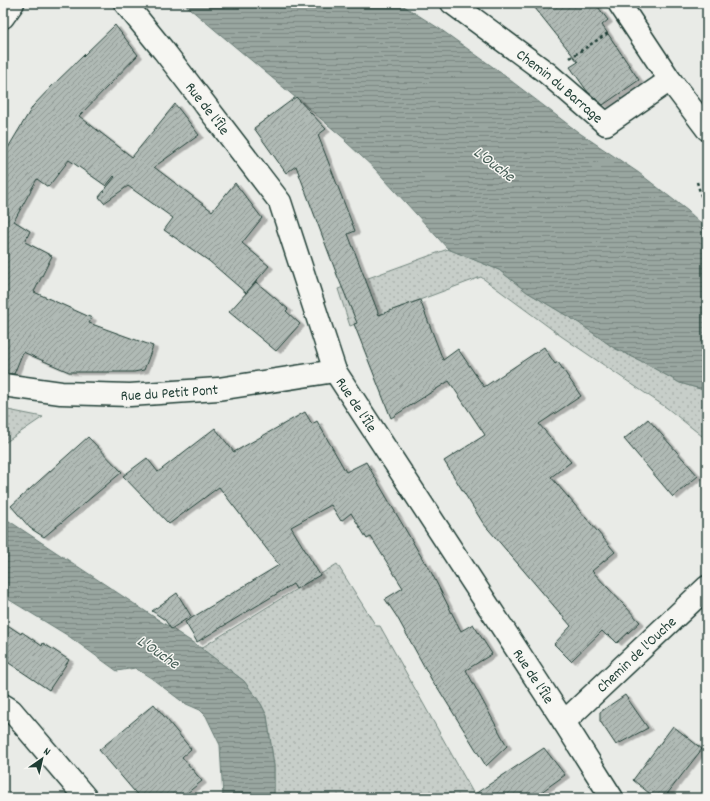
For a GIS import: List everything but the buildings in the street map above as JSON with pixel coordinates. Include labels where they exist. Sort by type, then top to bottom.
[{"type":"street","points":[[3,17],[13,3]]},
{"type":"street","name":"Rue de l'Île","points":[[125,3],[164,51],[280,202],[335,371],[612,798]]},
{"type":"street","name":"Chemin du Barrage","points":[[452,3],[547,73],[606,124],[670,80]]},
{"type":"street","points":[[625,11],[670,80],[707,129]]},
{"type":"street","name":"Rue du Petit Pont","points":[[3,384],[61,393],[130,395],[218,389],[335,371]]},
{"type":"street","name":"Chemin de l'Ouche","points":[[564,722],[707,587]]},
{"type":"street","points":[[3,704],[11,710],[86,798]]},
{"type":"path","points":[[547,73],[625,11]]},
{"type":"path","points":[[697,182],[704,202],[707,205]]},
{"type":"shaded area","points":[[448,249],[499,270],[527,292],[579,323],[614,348],[680,383],[707,391],[707,440],[667,408],[561,336],[481,277],[350,326],[338,289]]},
{"type":"shaded area","points":[[3,409],[43,417],[3,444]]},
{"type":"shaded area","points":[[337,564],[376,626],[380,626],[476,798],[274,798],[274,766],[267,716],[261,704],[244,681],[201,648]]},
{"type":"water","name":"L'Ouche","points":[[183,3],[399,3],[440,29],[493,67],[578,132],[639,173],[688,211],[707,229],[707,391],[680,383],[614,348],[579,323],[527,292],[499,270],[448,249],[375,169],[345,141],[346,140]]},
{"type":"water","name":"L'Ouche","points":[[3,517],[201,648],[244,681],[261,704],[267,716],[274,766],[274,798],[223,798],[220,745],[206,716],[200,710],[184,703],[135,668],[117,671],[67,635],[3,596]]}]
